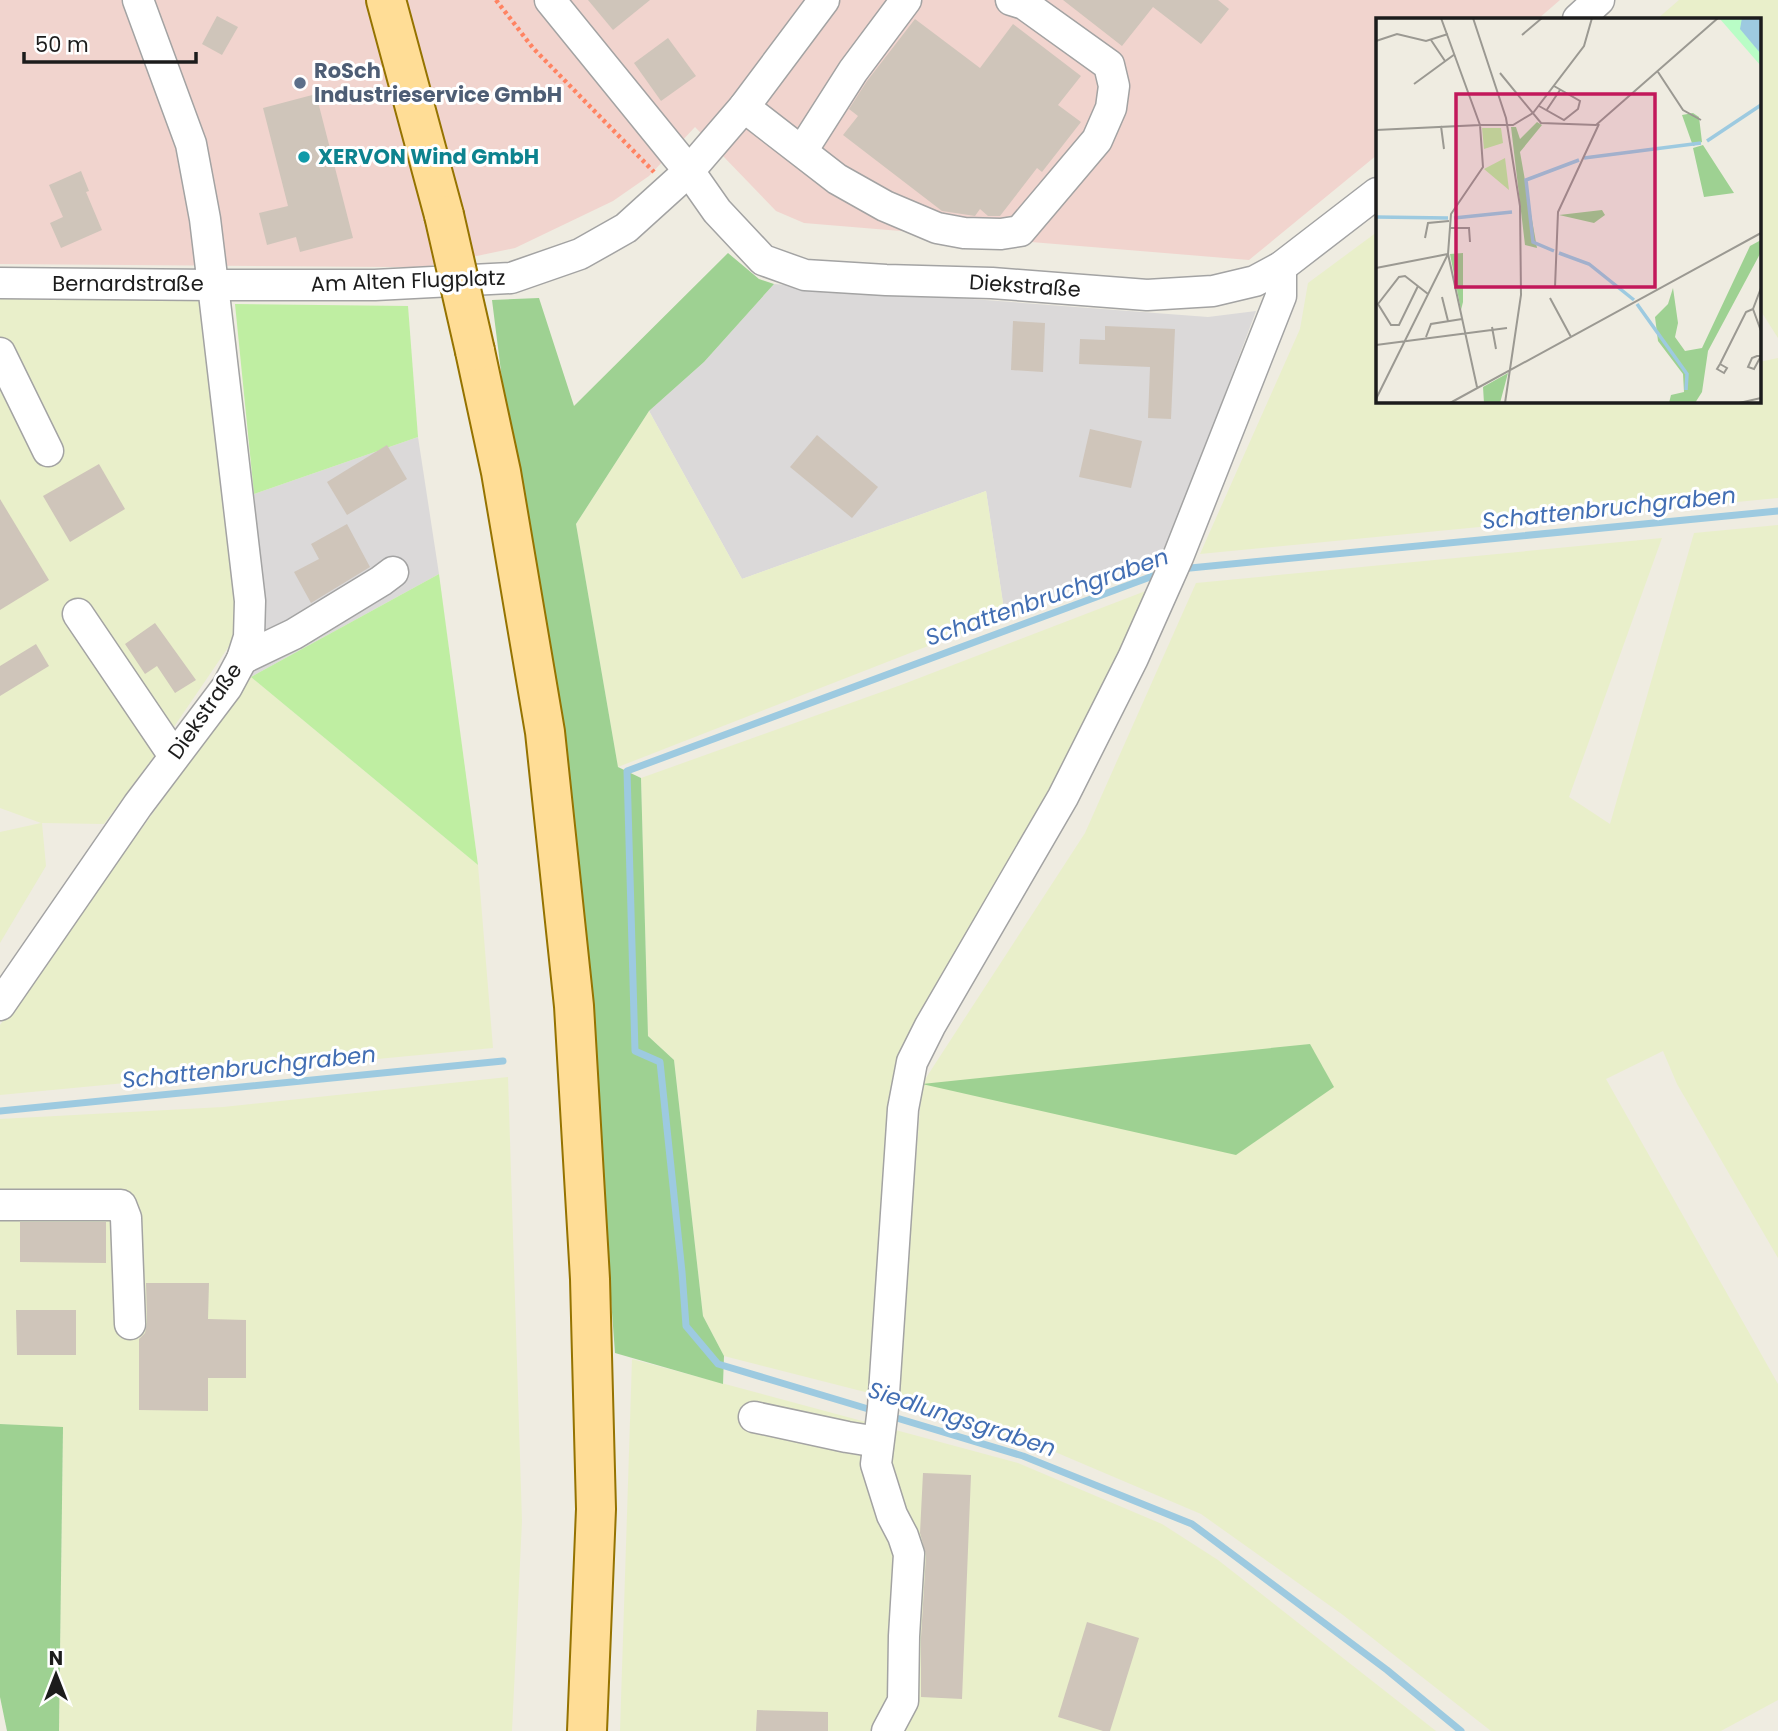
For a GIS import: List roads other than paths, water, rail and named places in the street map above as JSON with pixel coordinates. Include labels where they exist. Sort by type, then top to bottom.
[{"type":"main road","points":[[386,0],[444,215],[475,351],[501,472],[545,732],[574,1006],[590,1279],[596,1509],[587,1731]]},
{"type":"street","name":"Bernardstraße","points":[[0,284],[213,285],[205,219],[191,144],[138,0]]},
{"type":"street","name":"Diekstraße","points":[[550,0],[679,180],[717,211],[763,260],[804,275],[992,283],[1147,295],[1213,291],[1255,281],[1281,267],[1376,194]]},
{"type":"street","name":"Am Alten Flugplatz","points":[[213,285],[375,285],[511,278],[580,254],[626,228],[679,180],[744,107],[824,0]]},
{"type":"street","points":[[802,151],[853,71],[906,0]]},
{"type":"street","points":[[744,107],[837,179],[885,206],[937,228],[964,233],[1001,234],[1020,230],[1097,141],[1111,108],[1114,86],[1109,65],[1024,4],[1011,0]]},
{"type":"street","points":[[1579,18],[1599,0]]},
{"type":"street","points":[[887,1731],[903,1700],[908,1554],[876,1464],[903,1109],[912,1062],[930,1026],[1063,797],[1133,658],[1172,570],[1281,296],[1281,267]]},
{"type":"street","name":"Diekstraße","points":[[0,1005],[138,805],[227,687],[242,659],[249,637],[250,601],[213,285]]},
{"type":"street","points":[[0,354],[48,451]]},
{"type":"street","points":[[242,659],[294,634],[393,572]]},
{"type":"street","points":[[78,614],[174,756]]},
{"type":"street","points":[[0,1205],[121,1205],[127,1218],[131,1324]]},
{"type":"street","points":[[754,1417],[847,1437],[880,1427]]},
{"type":"waterway","name":"Schattenbruchgraben","points":[[1180,569],[1778,511]]},
{"type":"waterway","name":"Schattenbruchgraben","points":[[875,1411],[718,1364],[686,1326],[660,1062],[635,1051],[627,771],[1161,573]]},
{"type":"waterway","name":"Schattenbruchgraben","points":[[0,1111],[503,1061]]},
{"type":"waterway","name":"Siedlungsgraben","points":[[890,1416],[1023,1456],[1192,1524],[1387,1670],[1461,1731]]},
{"type":"place","name":"RoSch Industrieservice GmbH","points":[[300,83]]},
{"type":"place","name":"XERVON Wind GmbH","points":[[304,157]]}]
